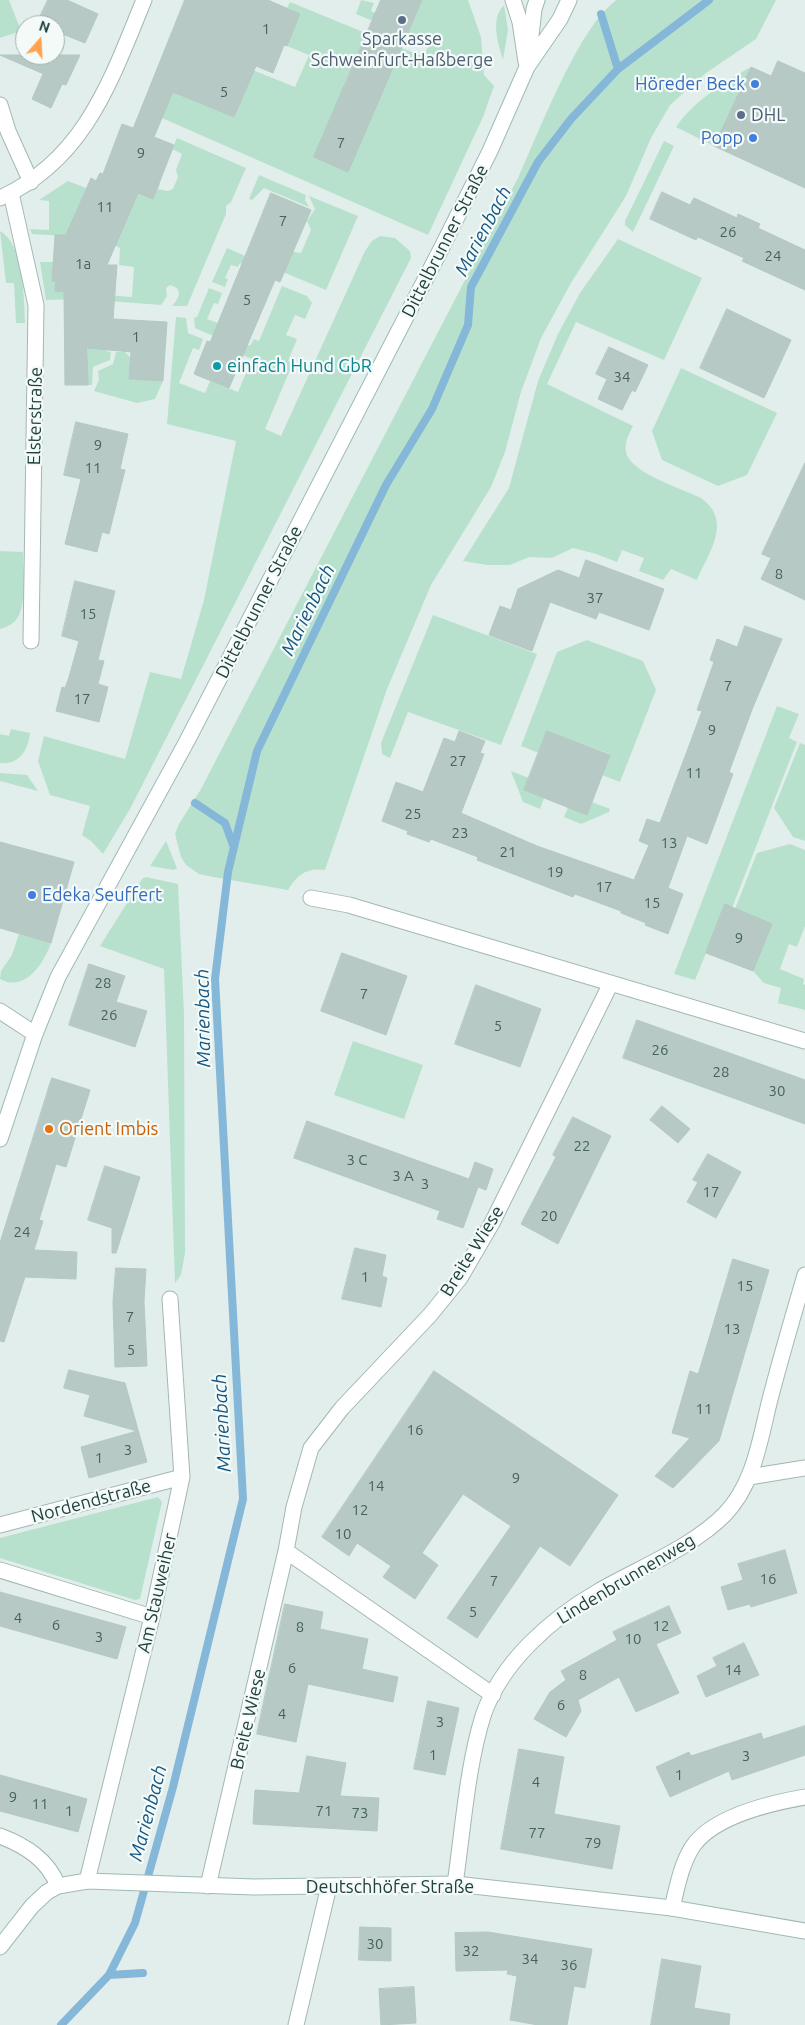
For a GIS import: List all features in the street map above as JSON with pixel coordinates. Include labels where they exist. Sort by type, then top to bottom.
[{"type":"street","points":[[6,196],[31,182],[58,158],[92,118],[103,97],[144,0]]},
{"type":"street","points":[[513,0],[520,22],[527,68]]},
{"type":"street","name":"Dittelbrunner Straße","points":[[527,68],[534,9],[537,0]]},
{"type":"street","name":"Dittelbrunner Straße","points":[[0,1138],[35,1034],[58,977],[187,741],[442,247],[490,152],[527,68],[560,19],[569,0]]},
{"type":"street","points":[[0,105],[11,139],[31,182]]},
{"type":"street","name":"Elsterstraße","points":[[6,196],[28,262],[36,305],[31,641]]},
{"type":"street","points":[[310,898],[349,905],[805,1041]]},
{"type":"street","name":"Breite Wiese","points":[[208,1886],[286,1551],[294,1507],[311,1448],[342,1408],[430,1315],[460,1278],[492,1222],[611,983]]},
{"type":"street","points":[[0,1011],[35,1034]]},
{"type":"street","name":"Lindenbrunnenweg","points":[[454,1884],[476,1744],[484,1714],[493,1695],[506,1673],[547,1627],[599,1591],[703,1533],[725,1514],[748,1477],[805,1275]]},
{"type":"street","name":"Am Stauweiher","points":[[87,1881],[152,1617],[182,1477],[170,1299]]},
{"type":"street","points":[[748,1477],[805,1468]]},
{"type":"street","name":"Nordendstraße","points":[[0,1525],[182,1477]]},
{"type":"street","points":[[286,1551],[493,1695]]},
{"type":"street","points":[[0,1570],[152,1617]]},
{"type":"street","points":[[672,1908],[679,1877],[693,1846],[708,1832],[726,1820],[766,1805],[805,1797]]},
{"type":"street","points":[[0,1836],[21,1844],[52,1870],[58,1886]]},
{"type":"street","name":"Deutschhöfer Straße","points":[[0,1947],[32,1906],[47,1892],[58,1886],[87,1881],[208,1886],[454,1884],[672,1908],[805,1932]]},
{"type":"street","points":[[296,2025],[329,1886]]},
{"type":"green space","points":[[0,0],[9,0],[15,16],[15,33],[0,38]]},
{"type":"green space","points":[[361,0],[374,3],[371,11],[410,28],[422,0],[468,0],[481,37],[484,75],[494,86],[483,117],[428,235],[162,118],[187,58],[198,48],[295,87],[309,55],[287,46],[300,14],[287,8],[290,2],[424,57],[429,44],[356,14]],"holes":[[[363,43],[378,100],[344,85]],[[249,82],[234,117],[199,102]]]},
{"type":"green space","points":[[617,0],[776,0],[756,39],[706,73],[670,105],[651,138],[626,196],[571,283],[541,338],[521,392],[505,452],[491,487],[431,585],[387,689],[325,870],[319,869],[303,873],[288,890],[199,874],[186,865],[181,857],[175,834],[179,824],[201,789],[519,176],[575,54],[603,12]]},
{"type":"green space","points":[[504,5],[508,30],[503,60],[497,39],[496,24],[497,17]]},
{"type":"green space","points":[[751,67],[714,146],[676,127],[701,101],[730,79]]},
{"type":"green space","points":[[177,138],[246,168],[231,202],[226,206],[226,214],[187,306],[172,306],[179,293],[177,288],[170,285],[166,288],[167,296],[161,305],[82,299],[46,300],[40,262],[53,262],[52,280],[56,281],[56,291],[132,297],[134,267],[119,265],[120,248],[97,238],[32,234],[30,229],[49,230],[49,201],[39,200],[68,181],[86,188],[74,217],[130,195],[152,181],[160,184],[158,189],[168,191],[173,189],[178,177],[176,170],[182,154],[172,149]]},
{"type":"green space","points":[[664,141],[674,146],[633,232],[625,225],[625,221]]},
{"type":"green space","points":[[259,175],[306,195],[305,200],[309,207],[264,188],[252,200],[249,199]]},
{"type":"green space","points":[[309,196],[358,216],[326,290],[266,265],[288,251],[301,253],[311,230],[307,221],[315,209]]},
{"type":"green space","points":[[0,231],[14,247],[18,259],[23,286],[25,323],[16,323],[14,283],[6,283]]},
{"type":"green space","points":[[380,236],[395,238],[410,251],[411,258],[130,809],[103,854],[91,841],[82,835],[90,806],[50,795],[38,761],[44,736],[125,759],[150,672],[181,679],[204,600],[236,441],[167,424],[176,317],[186,318],[188,333],[203,339],[199,350],[193,348],[179,383],[205,393],[210,381],[238,392],[252,359],[232,351],[234,345],[195,328],[194,318],[197,317],[209,288],[222,293],[218,304],[214,303],[207,319],[221,324],[250,346],[254,339],[259,341],[282,286],[307,296],[312,303],[305,319],[295,315],[286,335],[297,339],[288,361],[293,363],[265,429],[281,436],[365,251],[372,241]]},
{"type":"green space","points":[[618,239],[702,278],[664,360],[576,322],[547,384],[633,426],[626,445],[626,452],[630,460],[637,467],[658,479],[701,498],[711,507],[716,517],[716,537],[697,580],[671,569],[663,580],[639,571],[644,558],[622,550],[617,562],[573,548],[552,558],[529,557],[510,565],[487,565],[463,561],[509,488],[538,381],[558,334],[580,293]]},
{"type":"green space","points":[[227,248],[266,265],[263,272],[240,263],[238,267],[231,265],[225,278],[228,279],[225,287],[212,282]]},
{"type":"green space","points":[[108,319],[106,351],[111,352],[110,360],[93,367],[92,385],[88,385],[88,342]]},
{"type":"green space","points":[[116,352],[125,352],[131,358],[129,379],[163,381],[155,399],[137,403],[94,391],[99,380],[98,371],[113,364]]},
{"type":"green space","points":[[681,368],[777,413],[747,475],[718,486],[662,460],[652,431]]},
{"type":"green space","points":[[0,551],[23,552],[24,579],[23,600],[18,617],[11,624],[0,629]]},
{"type":"green space","points":[[433,615],[537,654],[501,745],[408,712],[390,758],[382,754],[381,743]]},
{"type":"green space","points":[[587,640],[643,661],[656,690],[620,782],[602,775],[610,754],[547,731],[539,753],[521,746],[557,652]]},
{"type":"green space","points":[[777,706],[799,714],[789,738],[797,742],[732,908],[706,953],[695,980],[674,974]]},
{"type":"green space","points":[[11,729],[30,733],[29,740],[25,751],[17,759],[12,762],[0,763],[0,734],[9,736]]},
{"type":"green space","points":[[800,743],[805,745],[805,841],[793,837],[774,808]]},
{"type":"green space","points":[[511,771],[529,778],[524,790],[544,798],[540,809],[523,802]]},
{"type":"green space","points":[[0,773],[27,775],[38,791],[0,781]]},
{"type":"green space","points":[[592,802],[610,809],[609,812],[581,824],[564,817],[568,807],[587,815]]},
{"type":"green space","points":[[166,841],[177,868],[174,870],[150,866]]},
{"type":"green space","points":[[790,844],[805,850],[805,926],[797,947],[789,944],[780,969],[804,979],[805,1010],[778,1003],[781,988],[764,983],[753,971],[771,924],[735,909],[757,853]]},
{"type":"green space","points":[[146,877],[178,884],[184,1014],[185,1253],[181,1275],[175,1283],[164,969],[100,946],[142,879]]},
{"type":"green space","points":[[19,934],[51,943],[44,959],[32,974],[18,982],[9,982],[0,979],[1,971],[12,955]]},
{"type":"green space","points":[[353,1041],[423,1065],[404,1119],[334,1095]]},
{"type":"green space","points":[[158,1497],[162,1502],[140,1599],[135,1600],[0,1558],[0,1538]]},
{"type":"building","points":[[48,0],[67,0],[98,14],[85,43],[65,35],[65,15],[41,15]]},
{"type":"building","points":[[185,0],[268,0],[300,14],[287,46],[284,45],[273,73],[256,66],[234,117],[173,92],[154,137],[174,145],[153,199],[138,193],[107,265],[117,265],[113,319],[167,322],[163,381],[129,379],[131,352],[87,348],[88,385],[65,385],[64,292],[55,291],[56,281],[52,281],[55,235],[66,235],[91,178],[96,181],[100,173],[103,174],[122,124],[133,128]]},
{"type":"building","points":[[381,0],[422,0],[348,172],[314,157]]},
{"type":"building","points":[[0,55],[15,55],[15,62]]},
{"type":"building","points":[[65,55],[80,55],[66,85],[62,84],[51,108],[32,99],[43,74],[23,65],[65,65]]},
{"type":"building","points":[[778,61],[805,73],[805,188],[714,146],[751,67],[771,76]]},
{"type":"building","points":[[662,192],[690,205],[694,198],[737,218],[738,214],[760,224],[758,228],[805,250],[805,290],[742,261],[744,258],[698,237],[696,240],[650,219]]},
{"type":"building","points":[[271,193],[311,210],[280,282],[275,280],[229,388],[194,374],[207,341],[210,342]]},
{"type":"building","points":[[727,309],[791,340],[764,398],[700,368]]},
{"type":"building","points":[[609,347],[648,365],[635,392],[632,390],[622,410],[598,399],[607,379],[596,374]]},
{"type":"building","points":[[76,422],[128,434],[120,469],[125,470],[109,534],[102,532],[97,552],[65,544],[81,479],[64,475]]},
{"type":"building","points":[[805,463],[805,600],[761,579],[771,558],[762,554]]},
{"type":"building","points":[[586,560],[664,589],[649,630],[599,612],[596,619],[550,602],[532,651],[489,635],[500,606],[511,610],[518,589],[558,570],[579,578]]},
{"type":"building","points":[[75,581],[115,591],[98,660],[104,661],[98,684],[108,687],[99,722],[56,711],[62,687],[65,688],[79,641],[62,636]]},
{"type":"building","points":[[745,626],[782,639],[753,707],[729,772],[733,774],[707,844],[687,836],[668,888],[683,894],[668,934],[645,925],[646,923],[621,913],[621,911],[575,894],[573,897],[477,860],[478,857],[431,839],[429,842],[407,834],[408,831],[382,821],[396,782],[423,792],[444,738],[455,742],[459,731],[485,741],[480,753],[484,754],[461,813],[537,846],[634,880],[649,845],[639,841],[647,819],[660,823],[702,711],[697,710],[714,662],[710,660],[717,639],[737,647]]},
{"type":"building","points":[[547,731],[610,755],[587,815],[524,790]]},
{"type":"building","name":"Edeka Seuffert","points":[[0,842],[74,862],[51,943],[0,928]]},
{"type":"building","points":[[725,904],[772,924],[753,971],[706,953]]},
{"type":"building","points":[[342,953],[407,976],[386,1035],[321,1011]]},
{"type":"building","points":[[89,964],[125,976],[116,1002],[147,1011],[135,1047],[69,1025]]},
{"type":"building","points":[[476,985],[541,1009],[520,1067],[455,1044]]},
{"type":"building","points":[[637,1020],[805,1080],[805,1124],[623,1058]]},
{"type":"building","points":[[52,1078],[90,1090],[66,1167],[56,1164],[39,1220],[43,1221],[34,1250],[77,1252],[76,1279],[25,1277],[4,1342],[0,1341],[0,1243]]},
{"type":"building","points":[[662,1106],[690,1129],[678,1143],[650,1120]]},
{"type":"building","points":[[573,1117],[611,1136],[558,1244],[521,1224],[556,1157],[553,1155]]},
{"type":"building","points":[[307,1121],[469,1179],[475,1162],[493,1169],[486,1190],[478,1187],[463,1228],[437,1219],[440,1211],[294,1158]]},
{"type":"building","points":[[708,1154],[741,1172],[716,1218],[687,1202],[698,1182],[693,1180]]},
{"type":"building","points":[[105,1166],[140,1177],[116,1253],[112,1253],[112,1228],[88,1220]]},
{"type":"building","points":[[355,1248],[386,1255],[382,1276],[387,1278],[381,1307],[342,1299]]},
{"type":"building","points":[[733,1259],[769,1270],[719,1441],[673,1488],[655,1476],[690,1438],[672,1433],[690,1371],[698,1374]]},
{"type":"building","points":[[116,1268],[146,1269],[144,1301],[147,1366],[115,1367],[113,1302]]},
{"type":"building","points":[[69,1370],[125,1383],[147,1462],[89,1478],[81,1447],[137,1431],[84,1416],[90,1395],[64,1388]]},
{"type":"building","points":[[434,1371],[618,1495],[570,1566],[540,1546],[477,1638],[447,1618],[511,1526],[463,1494],[422,1553],[438,1565],[415,1599],[383,1577],[391,1566],[357,1543],[349,1556],[322,1537]]},
{"type":"building","points":[[785,1550],[797,1593],[751,1607],[750,1604],[728,1610],[721,1587],[743,1580],[738,1564]]},
{"type":"building","points":[[0,1592],[126,1627],[117,1659],[0,1626]]},
{"type":"building","points":[[285,1604],[323,1612],[320,1629],[368,1639],[362,1669],[398,1677],[393,1702],[308,1684],[296,1742],[257,1734]]},
{"type":"building","points":[[669,1606],[681,1633],[656,1644],[679,1693],[636,1712],[619,1677],[578,1700],[581,1711],[566,1737],[534,1719],[550,1692],[566,1680],[561,1671],[617,1640],[613,1632]]},
{"type":"building","points":[[744,1643],[759,1675],[706,1697],[697,1676],[717,1666],[713,1658]]},
{"type":"building","points":[[428,1701],[459,1708],[445,1775],[414,1769]]},
{"type":"building","points":[[805,1726],[805,1755],[732,1780],[729,1771],[670,1797],[656,1767],[689,1752],[691,1756],[761,1733],[763,1739]]},
{"type":"building","points":[[519,1749],[564,1757],[554,1814],[620,1826],[612,1869],[501,1849]]},
{"type":"building","points":[[307,1756],[346,1763],[340,1796],[379,1798],[377,1831],[253,1824],[255,1790],[299,1793]]},
{"type":"building","points":[[0,1775],[87,1799],[78,1832],[0,1811]]},
{"type":"building","points":[[360,1927],[391,1928],[391,1961],[359,1960]]},
{"type":"building","points":[[488,1932],[592,1949],[585,1988],[574,1986],[567,2025],[538,2025],[510,2020],[517,1976],[507,1974],[508,1970],[456,1971],[455,1933]]},
{"type":"building","points":[[662,1959],[701,1966],[694,2008],[730,2014],[729,2025],[651,2025]]},
{"type":"building","points":[[414,1987],[416,2023],[381,2025],[379,1989]]},
{"type":"waterway","points":[[618,69],[709,0]]},
{"type":"waterway","name":"Marienbach","points":[[61,2025],[109,1975],[135,1923],[173,1787],[243,1499],[215,979],[228,872],[257,751],[386,485],[432,409],[468,325],[471,287],[538,162],[571,119],[618,69],[601,14]]},
{"type":"waterway","points":[[195,803],[225,823],[233,845]]},
{"type":"waterway","points":[[109,1975],[143,1973]]},
{"type":"place","name":"Sparkasse Schweinfurt-Haßberge","points":[[402,20]]},
{"type":"place","name":"Höreder Beck","points":[[755,84]]},
{"type":"place","name":"DHL","points":[[741,115]]},
{"type":"place","name":"Popp","points":[[753,138]]},
{"type":"place","name":"einfach Hund GbR","points":[[217,366]]},
{"type":"place","name":"Edeka Seuffert","points":[[32,895]]},
{"type":"place","name":"Orient Imbis","points":[[49,1129]]}]
